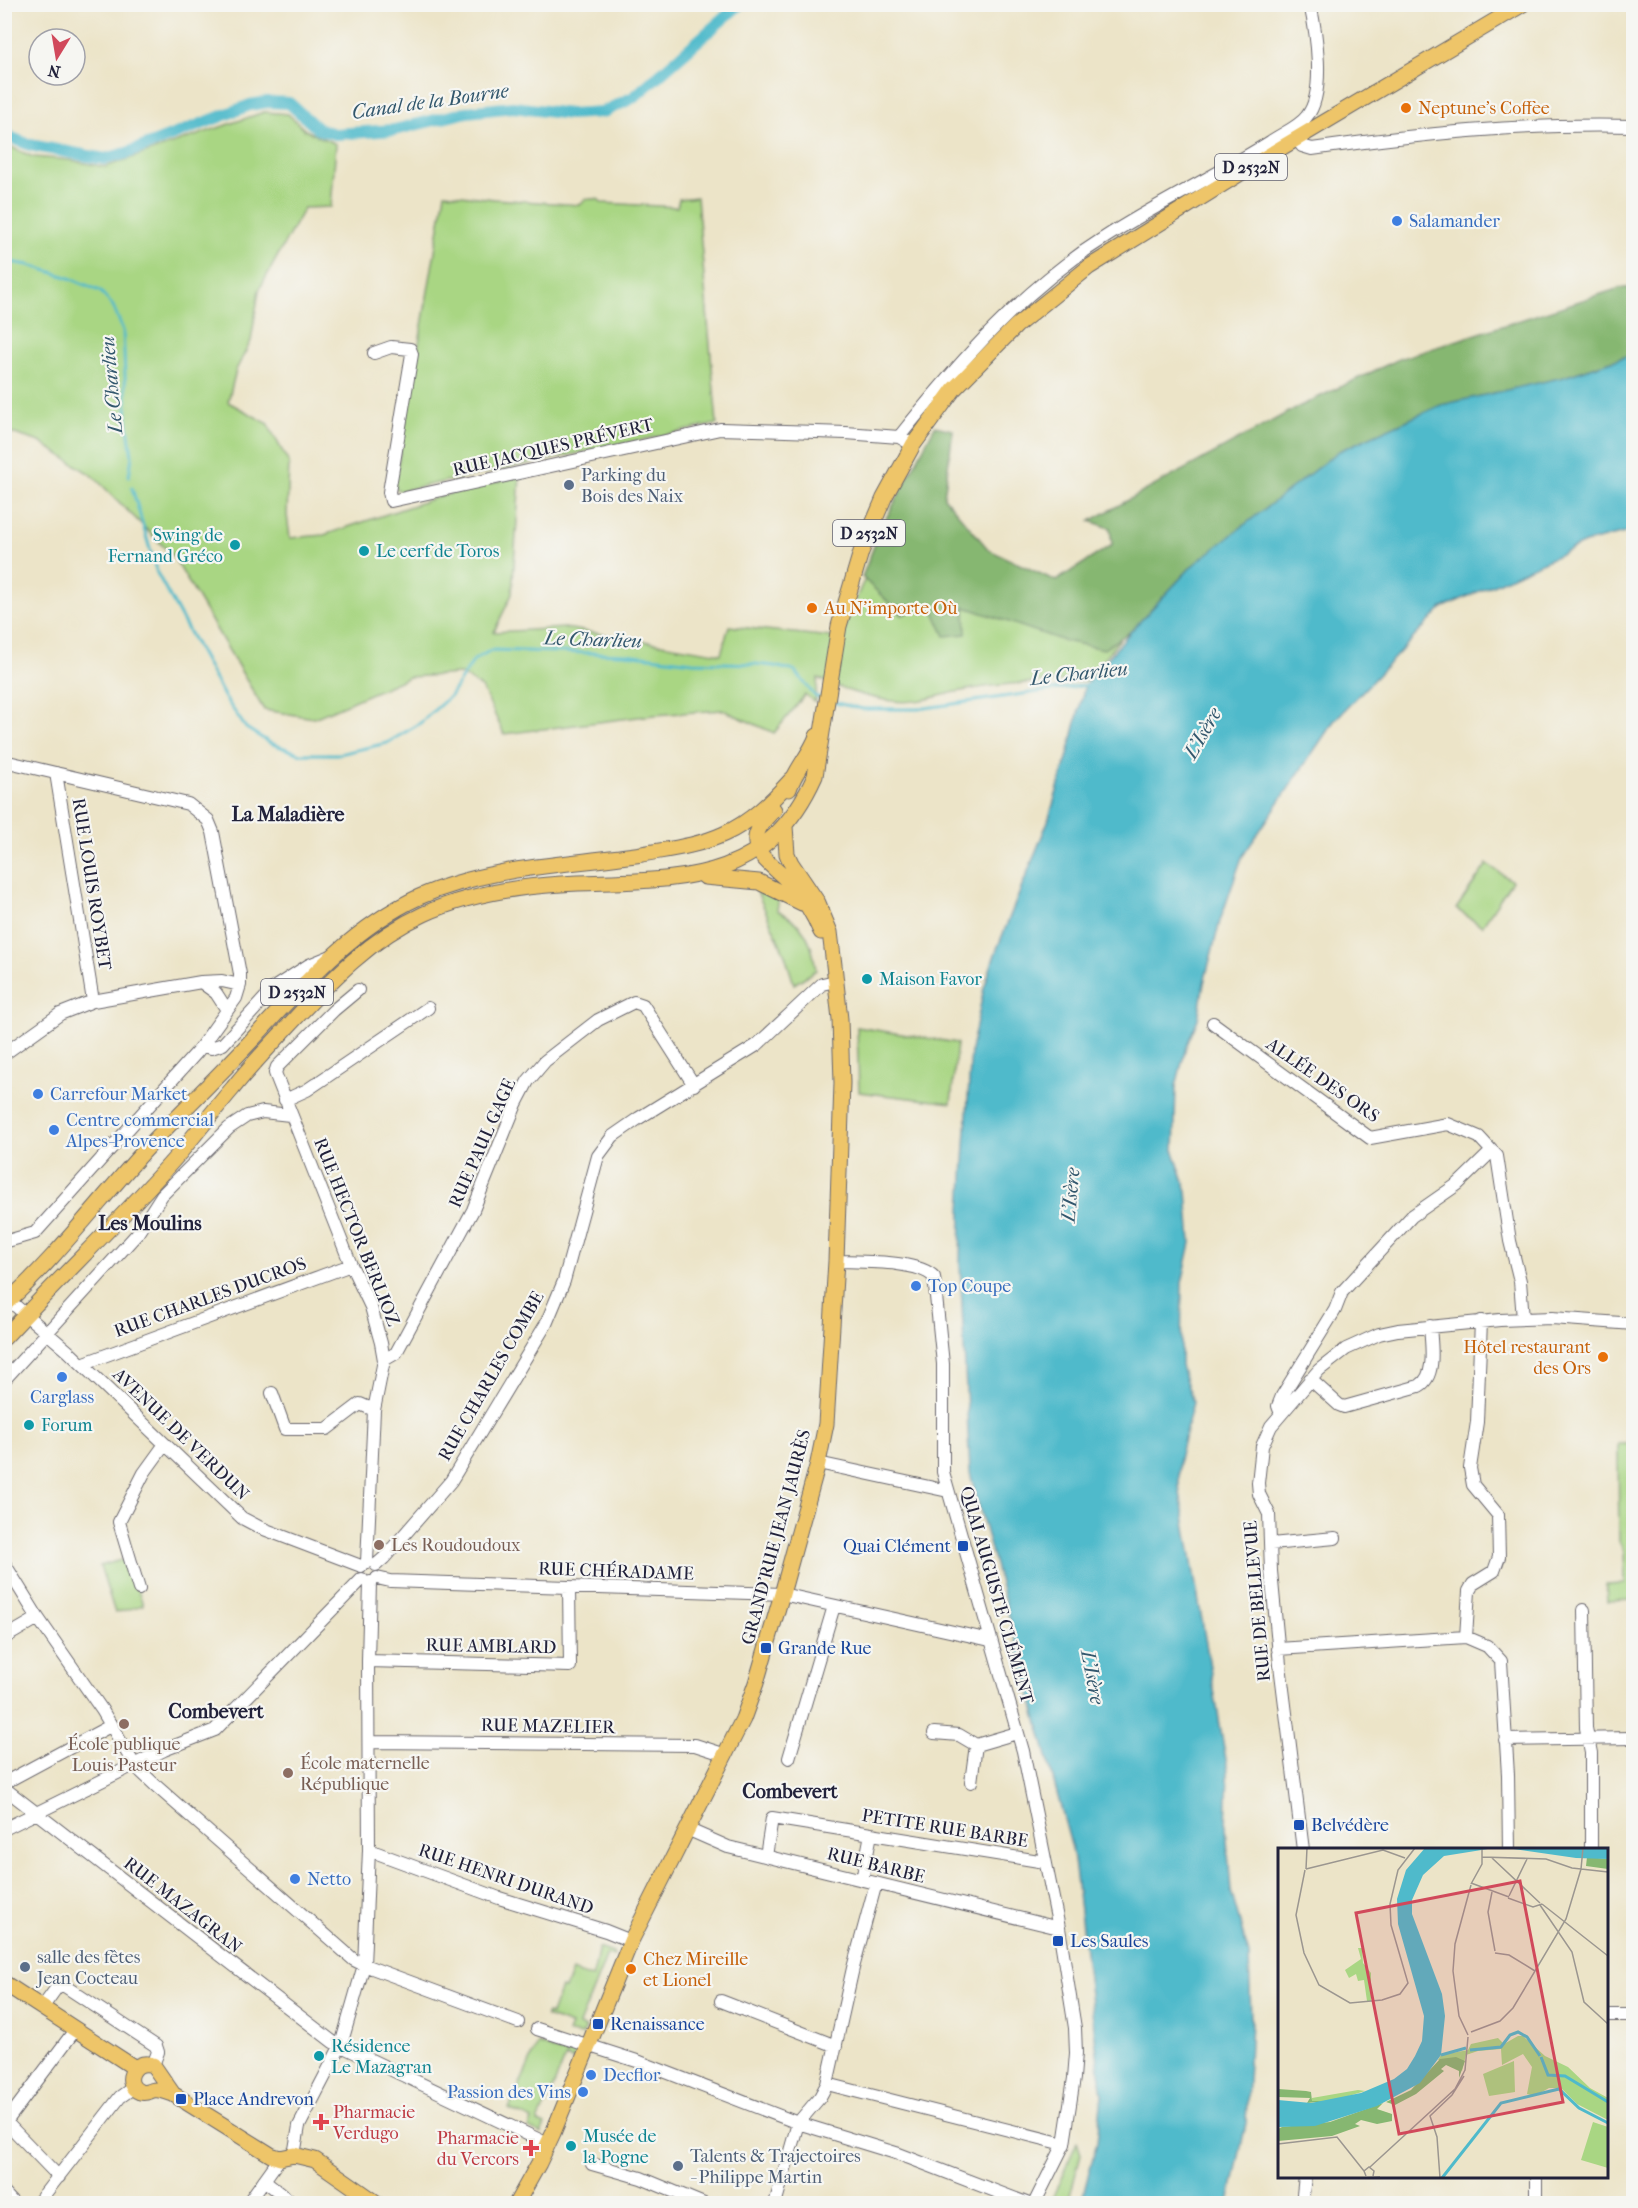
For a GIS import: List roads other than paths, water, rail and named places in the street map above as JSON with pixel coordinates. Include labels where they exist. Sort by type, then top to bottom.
[{"type":"main road","name":"D 2532N","points":[[4,1338],[176,1157],[234,1085],[310,1003],[364,951],[392,931],[455,902],[488,894],[558,884],[659,880],[693,876],[732,865],[758,850],[785,826],[815,776],[839,626],[861,552],[906,441],[971,369],[1016,326],[1060,289],[1119,247],[1523,4]]},
{"type":"main road","name":"D 2532N","points":[[6,1300],[31,1279],[140,1156],[332,955],[363,931],[394,910],[422,896],[460,883],[499,874],[703,843],[724,834],[772,802],[792,779],[812,747],[824,712]]},
{"type":"main road","name":"D 2532N","points":[[758,850],[757,836],[760,826],[784,800],[792,779]]},
{"type":"main road","points":[[785,826],[787,854],[818,903],[830,932],[834,965]]},
{"type":"main road","points":[[758,850],[761,858],[792,885],[806,906],[817,923],[834,965]]},
{"type":"main road","points":[[693,876],[759,882],[806,906]]},
{"type":"main road","name":"GRAND'RUE JEAN JAURÈS","points":[[516,2204],[548,2144],[547,2132],[566,2085],[578,2058],[589,2046],[631,1941],[743,1719],[756,1683],[818,1463],[826,1424],[836,1261],[842,1083],[840,1019],[834,965]]},
{"type":"main road","points":[[4,1983],[135,2068]]},
{"type":"main road","points":[[156,2078],[146,2093],[137,2090],[131,2077],[135,2068],[143,2064],[173,2094],[271,2155],[315,2160],[375,2203]]},
{"type":"street","points":[[906,441],[963,359],[1054,273],[1105,237],[1253,152],[1308,116],[1315,96],[1319,51],[1310,4]]},
{"type":"street","points":[[1297,139],[1302,146],[1312,149],[1399,136],[1587,125],[1634,126]]},
{"type":"street","name":"RUE JACQUES PRÉVERT","points":[[374,353],[392,347],[410,349],[412,354],[389,492],[391,501],[720,429],[846,433],[906,441]]},
{"type":"street","points":[[4,761],[188,804],[208,820],[213,832],[227,898],[240,974],[240,986],[236,998],[200,1049],[35,1233],[4,1242]]},
{"type":"street","name":"RUE LOUIS ROYBET","points":[[56,773],[93,1001]]},
{"type":"street","points":[[200,1049],[223,1044],[275,987],[309,965],[332,955]]},
{"type":"street","points":[[4,1054],[60,1014],[93,1001],[201,982],[222,981],[240,986]]},
{"type":"street","name":"RUE CHARLES COMBE","points":[[4,1829],[165,1750],[215,1730],[384,1558],[451,1481],[546,1324],[564,1281],[598,1156],[613,1136],[757,1045],[822,984],[836,981]]},
{"type":"street","points":[[201,982],[216,993],[227,1010]]},
{"type":"street","name":"RUE HECTOR BERLIOZ","points":[[287,2156],[299,2126],[341,2045],[364,1965],[369,1850],[369,1572],[374,1410],[384,1360],[371,1307],[351,1265],[275,1072],[277,1067],[333,1010],[358,990]]},
{"type":"street","name":"RUE PAUL GAGE","points":[[384,1360],[396,1353],[473,1210],[516,1104],[528,1082],[545,1060],[598,1020],[634,1002],[643,1005],[694,1085]]},
{"type":"street","points":[[285,1100],[307,1090],[428,1008]]},
{"type":"street","name":"ALLÉE DES ORS","points":[[1213,1023],[1370,1138],[1448,1124],[1479,1137],[1492,1150]]},
{"type":"street","points":[[4,1380],[137,1234],[162,1195],[229,1128],[247,1116],[263,1112],[290,1115]]},
{"type":"street","points":[[1281,1414],[1278,1406],[1282,1396],[1335,1310],[1342,1292],[1412,1216],[1458,1184],[1492,1150],[1497,1156],[1510,1241],[1520,1281],[1523,1319]]},
{"type":"street","name":"QUAI AUGUSTE CLÉMENT","points":[[836,1261],[915,1266],[928,1271],[934,1277],[943,1364],[943,1472],[1023,1750],[1059,1928],[1075,2028],[1076,2053],[1070,2115],[1064,2144],[1035,2204]]},
{"type":"street","name":"RUE CHARLES DUCROS","points":[[82,1364],[351,1265]]},
{"type":"street","name":"AVENUE DE VERDUN","points":[[6,1300],[48,1332],[242,1518],[369,1572]]},
{"type":"street","name":"RUE DE BELLEVUE","points":[[1303,1848],[1278,1649],[1269,1514],[1260,1494],[1258,1472],[1262,1446],[1271,1426],[1310,1379],[1332,1359],[1362,1340],[1379,1334],[1430,1326],[1523,1319],[1552,1318],[1634,1324]]},
{"type":"street","points":[[1466,1637],[1469,1591],[1473,1584],[1494,1571],[1499,1557],[1498,1515],[1473,1485],[1470,1468],[1477,1422],[1481,1321]]},
{"type":"street","points":[[1310,1379],[1344,1407],[1419,1386],[1425,1383],[1431,1372],[1430,1326]]},
{"type":"street","points":[[272,1393],[285,1429],[327,1429],[360,1404],[374,1410]]},
{"type":"street","points":[[140,1588],[118,1522],[144,1473],[165,1444]]},
{"type":"street","points":[[818,1463],[948,1491]]},
{"type":"street","points":[[1271,1544],[1335,1538]]},
{"type":"street","points":[[4,1563],[38,1618],[112,1725],[135,1766],[287,1902],[354,1960],[518,2022]]},
{"type":"street","name":"RUE CHÉRADAME","points":[[369,1572],[390,1581],[782,1594],[990,1640]]},
{"type":"street","name":"RUE AMBLARD","points":[[368,1661],[570,1666],[569,1587]]},
{"type":"street","points":[[789,1758],[834,1606]]},
{"type":"street","points":[[1584,1610],[1586,1728],[1590,1753],[1591,1848]]},
{"type":"street","points":[[4,1638],[38,1618]]},
{"type":"street","points":[[1278,1649],[1466,1637],[1487,1646],[1501,1661],[1508,1775],[1509,1848]]},
{"type":"street","points":[[4,1783],[112,1725]]},
{"type":"street","points":[[934,1733],[959,1735],[976,1745],[1017,1733]]},
{"type":"street","points":[[1505,1740],[1634,1738]]},
{"type":"street","name":"RUE MAZELIER","points":[[369,1742],[695,1745],[726,1755]]},
{"type":"street","points":[[971,1782],[976,1745]]},
{"type":"street","name":"RUE MAZAGRAN","points":[[4,1788],[333,2042],[548,2144]]},
{"type":"street","name":"PETITE RUE BARBE","points":[[766,1856],[772,1818],[1045,1862]]},
{"type":"street","name":"RUE BARBE","points":[[687,1829],[728,1847],[1059,1928]]},
{"type":"street","points":[[862,1880],[871,1834]]},
{"type":"street","name":"RUE HENRI DURAND","points":[[369,1850],[499,1898],[631,1941]]},
{"type":"street","points":[[775,2204],[798,2122],[820,2097],[827,2084],[853,1968],[876,1883]]},
{"type":"street","points":[[42,2008],[60,1983],[156,2046],[158,2052],[156,2078]]},
{"type":"street","points":[[721,2001],[836,2046]]},
{"type":"street","points":[[1608,2014],[1634,2015]]},
{"type":"street","points":[[537,2029],[640,2062],[798,2122],[899,2154],[1029,2204]]},
{"type":"street","points":[[59,2177],[6,2122],[75,2030]]},
{"type":"street","points":[[827,2084],[1064,2144]]},
{"type":"street","points":[[37,2204],[120,2097],[134,2086]]},
{"type":"street","points":[[247,2204],[264,2180],[287,2156]]},
{"type":"street","points":[[592,2164],[641,2178],[704,2204]]},
{"type":"street","points":[[1302,2204],[1305,2178]]},
{"type":"street","points":[[1536,2178],[1536,2204]]},
{"type":"street","points":[[264,2180],[294,2204]]},
{"type":"street","points":[[4,2193],[14,2204]]},
{"type":"water","name":"L'Isère","points":[[1633,354],[1633,531],[1585,543],[1442,608],[1334,721],[1242,857],[1220,921],[1204,983],[1198,1019],[1186,1047],[1176,1086],[1174,1152],[1187,1191],[1191,1243],[1182,1283],[1181,1366],[1193,1402],[1179,1459],[1179,1487],[1228,1771],[1226,1827],[1231,1891],[1249,1955],[1251,2021],[1246,2123],[1229,2203],[1081,2203],[1097,2142],[1102,2095],[1073,1852],[970,1473],[960,1264],[961,1209],[971,1050],[984,988],[995,954],[1048,821],[1068,755],[1085,685],[1131,631],[1193,565],[1339,451],[1441,405],[1564,377]]},
{"type":"waterway","name":"Canal de la Bourne","points":[[4,132],[30,145],[105,159],[127,153],[250,105],[268,102],[289,103],[318,129],[335,134],[394,130],[467,112],[513,107],[570,114],[603,112],[634,97],[740,4]]},
{"type":"waterway","name":"Le Charlieu","points":[[4,261],[29,265],[67,277],[100,291],[113,306],[123,330],[127,420],[132,456],[129,476]]},
{"type":"waterway","name":"Le Charlieu","points":[[132,488],[157,573],[225,698],[246,728],[270,743],[301,754],[339,754],[387,743],[419,724],[450,696],[474,660],[491,650],[625,654],[693,662],[774,666],[795,671],[815,696],[823,699]]},
{"type":"waterway","name":"Le Charlieu","points":[[832,702],[863,709],[918,709],[1087,685]]},
{"type":"place","name":"Neptune's Coffee","points":[[1406,108]]},
{"type":"place","name":"Salamander","points":[[1397,221]]},
{"type":"place","name":"Parking du Bois des Naix","points":[[569,485]]},
{"type":"place","name":"Swing de Fernand Gréco","points":[[235,545]]},
{"type":"place","name":"Le cerf de Toros","points":[[364,551]]},
{"type":"place","name":"Au N'importe Où","points":[[812,608]]},
{"type":"place","name":"Maison Favor","points":[[867,979]]},
{"type":"place","name":"Carrefour Market","points":[[38,1094]]},
{"type":"place","name":"Centre commercial Alpes-Provence","points":[[54,1130]]},
{"type":"place","name":"Top Coupe","points":[[916,1286]]},
{"type":"place","name":"Hôtel restaurant des Ors","points":[[1603,1357]]},
{"type":"place","name":"Carglass","points":[[62,1377]]},
{"type":"place","name":"Forum","points":[[29,1425]]},
{"type":"place","name":"Les Roudoudoux","points":[[379,1545]]},
{"type":"place","name":"Quai Clément","points":[[963,1546]]},
{"type":"place","name":"Grande Rue","points":[[766,1648]]},
{"type":"place","name":"École publique Louis Pasteur","points":[[124,1724]]},
{"type":"place","name":"École maternelle République","points":[[288,1773]]},
{"type":"place","name":"Belvédère","points":[[1299,1825]]},
{"type":"place","name":"Netto","points":[[295,1879]]},
{"type":"place","name":"Les Saules","points":[[1058,1941]]},
{"type":"place","name":"salle des fêtes Jean Cocteau","points":[[25,1967]]},
{"type":"place","name":"Chez Mireille et Lionel","points":[[631,1969]]},
{"type":"place","name":"Renaissance","points":[[598,2024]]},
{"type":"place","name":"Résidence Le Mazagran","points":[[319,2056]]},
{"type":"place","name":"Decflor","points":[[591,2075]]},
{"type":"place","name":"Passion des Vins","points":[[583,2092]]},
{"type":"place","name":"Place Andrevon","points":[[181,2099]]},
{"type":"place","name":"Pharmacie Verdugo","points":[[321,2122]]},
{"type":"place","name":"Musée de la Pogne","points":[[571,2146]]},
{"type":"place","name":"Pharmacie du Vercors","points":[[531,2148]]},
{"type":"place","name":"Talents & Trajectoires - Philippe Martin","points":[[678,2166]]},
{"type":"district","name":"La Maladière","points":[[288,814]]},
{"type":"district","name":"Les Moulins","points":[[150,1223]]},
{"type":"district","name":"Combevert","points":[[216,1711]]},
{"type":"district","name":"Combevert","points":[[790,1791]]}]
